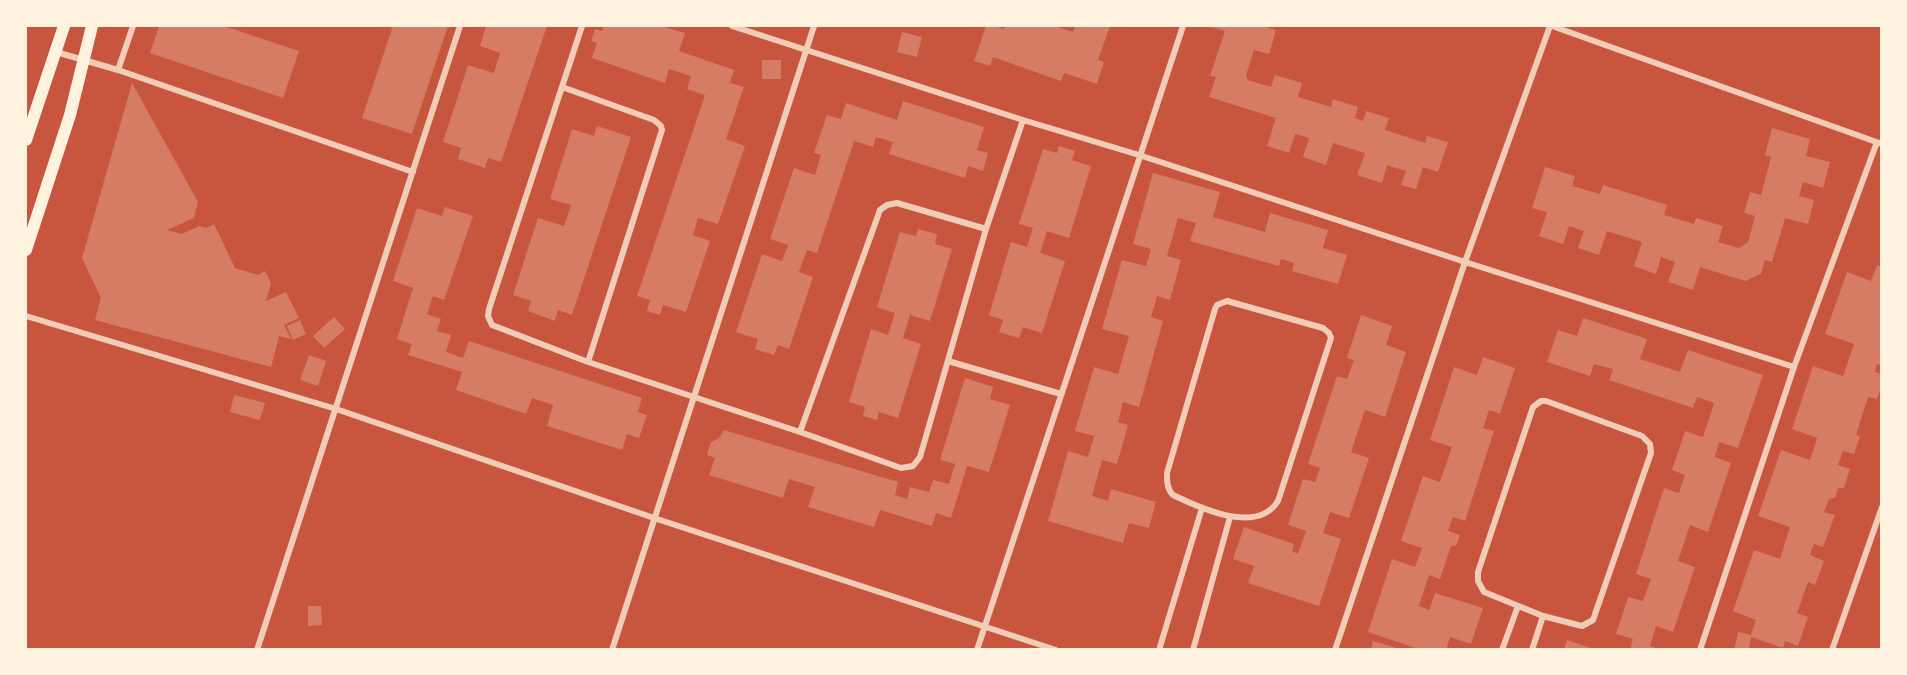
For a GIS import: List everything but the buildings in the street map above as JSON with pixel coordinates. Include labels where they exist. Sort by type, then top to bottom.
[{"type":"main road","points":[[26,140],[63,26]]},
{"type":"main road","points":[[26,250],[70,115],[92,26]]},
{"type":"street","points":[[118,70],[133,26]]},
{"type":"street","points":[[257,650],[460,26]]},
{"type":"street","points":[[582,26],[488,316],[492,325],[497,329],[588,362],[905,469],[913,466],[920,457],[986,229],[1023,120]]},
{"type":"street","points":[[732,26],[1023,120],[1139,154],[1465,262],[1794,366]]},
{"type":"street","points":[[612,650],[814,26]]},
{"type":"street","points":[[978,650],[1139,154],[1183,26]]},
{"type":"street","points":[[1335,650],[1465,262],[1551,26],[1879,143],[1794,366],[1700,650]]},
{"type":"street","points":[[54,51],[118,70],[413,172]]},
{"type":"street","points":[[562,87],[654,120],[662,130],[588,362]]},
{"type":"street","points":[[800,432],[880,210],[897,203],[986,229]]},
{"type":"street","points":[[1227,301],[1323,328],[1329,333],[1330,344],[1278,501],[1269,511],[1260,515],[1230,517],[1202,508],[1170,492],[1167,473],[1217,305],[1227,301]]},
{"type":"street","points":[[26,316],[336,409],[654,518],[1056,650]]},
{"type":"street","points":[[948,361],[1061,394]]},
{"type":"street","points":[[1546,401],[1642,436],[1650,444],[1651,453],[1593,620],[1582,626],[1543,616],[1518,606],[1484,592],[1480,588],[1478,572],[1533,406],[1546,401]]},
{"type":"street","points":[[1832,650],[1881,507]]},
{"type":"street","points":[[1160,650],[1202,508]]},
{"type":"street","points":[[1193,650],[1230,517]]},
{"type":"street","points":[[1502,650],[1518,606]]},
{"type":"street","points":[[1532,650],[1543,616]]}]
